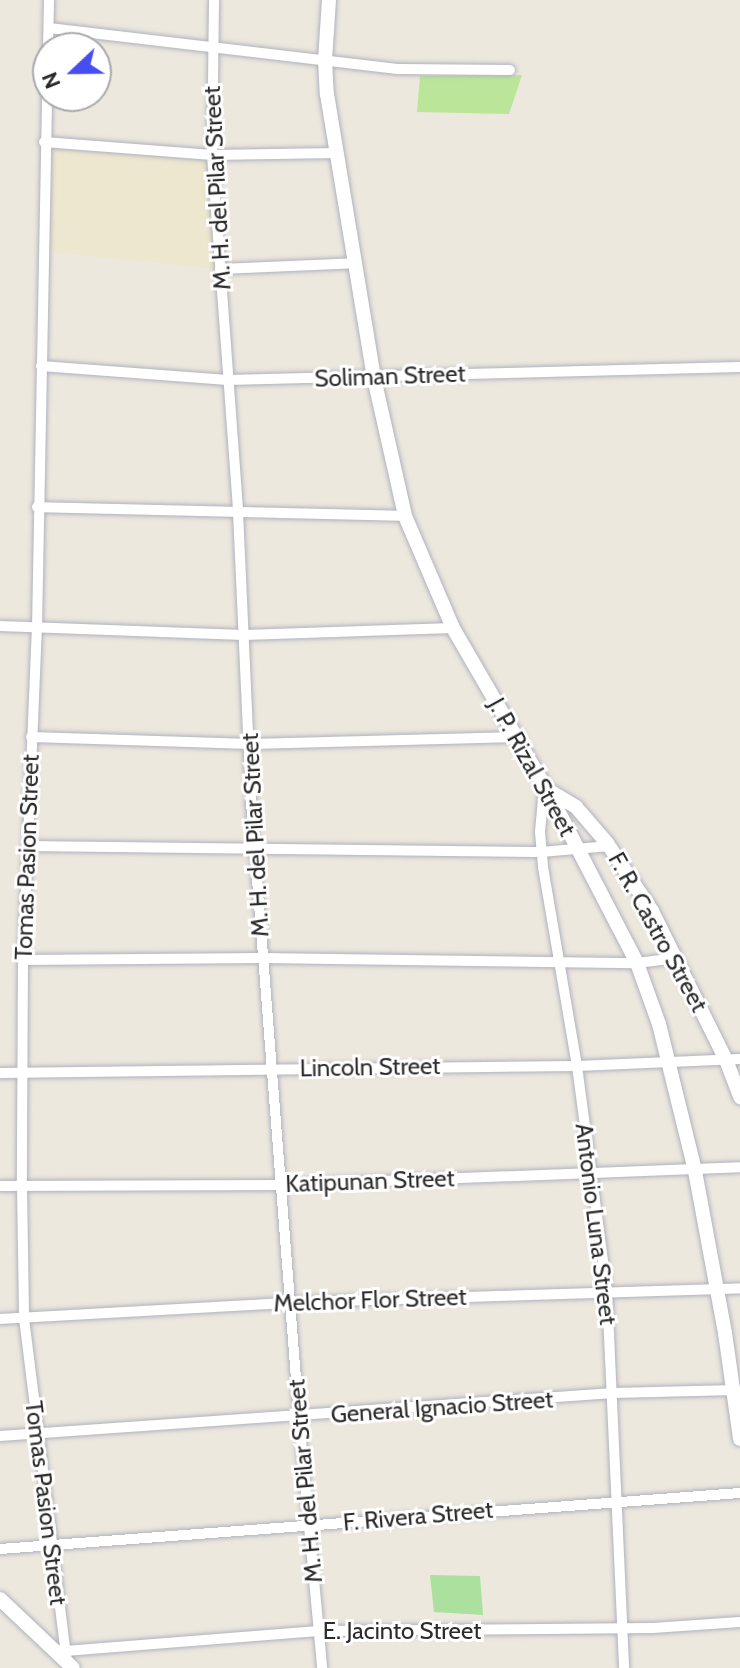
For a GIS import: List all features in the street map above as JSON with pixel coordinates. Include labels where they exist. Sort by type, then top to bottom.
[{"type":"main road","name":"J. P. Rizal Street","points":[[329,0],[325,60],[327,94],[374,378],[405,516],[453,628],[518,737],[637,963],[671,1061],[695,1171],[737,1390],[740,1439]]},
{"type":"main road","name":"F. R. Castro Street","points":[[545,787],[576,807],[610,846],[733,1059],[740,1097]]},
{"type":"main road","points":[[0,1599],[68,1662]]},
{"type":"street","name":"Tomas Pasion Street","points":[[49,0],[49,32]]},
{"type":"street","name":"M. H. del Pilar Street","points":[[214,0],[212,155],[238,512],[254,847],[289,1303],[322,1668]]},
{"type":"street","points":[[49,28],[400,69],[510,70]]},
{"type":"street","name":"Tomas Pasion Street","points":[[45,112],[37,626],[20,1073],[24,1318],[36,1434],[68,1662]]},
{"type":"street","points":[[44,142],[212,155],[336,153]]},
{"type":"street","points":[[220,269],[355,263]]},
{"type":"street","name":"Soliman Street","points":[[41,366],[227,380],[740,367]]},
{"type":"street","points":[[37,507],[405,516]]},
{"type":"street","points":[[0,626],[244,635],[453,628]]},
{"type":"street","points":[[31,737],[251,744],[518,737]]},
{"type":"street","name":"Antonio Luna Street","points":[[545,787],[541,852],[577,1066],[607,1291],[624,1668]]},
{"type":"street","points":[[27,846],[541,852],[610,846]]},
{"type":"street","points":[[23,960],[262,958],[637,963],[677,958]]},
{"type":"street","name":"Lincoln Street","points":[[0,1073],[577,1066],[733,1059]]},
{"type":"street","name":"Katipunan Street","points":[[0,1186],[280,1185],[740,1167]]},
{"type":"street","name":"Melchor Flor Street","points":[[0,1319],[289,1303],[740,1288]]},
{"type":"street","name":"General Ignacio Street","points":[[0,1436],[299,1418],[613,1393],[737,1390]]},
{"type":"street","name":"F. Rivera Street","points":[[0,1549],[740,1493]]},
{"type":"street","name":"E. Jacinto Street","points":[[68,1662],[318,1631],[622,1627],[740,1622]]},
{"type":"shaded area","points":[[47,148],[207,158],[214,269],[51,252]]},
{"type":"green space","points":[[522,75],[509,114],[417,112],[420,76]]},
{"type":"green space","points":[[430,1575],[480,1576],[483,1615],[434,1612]]}]
